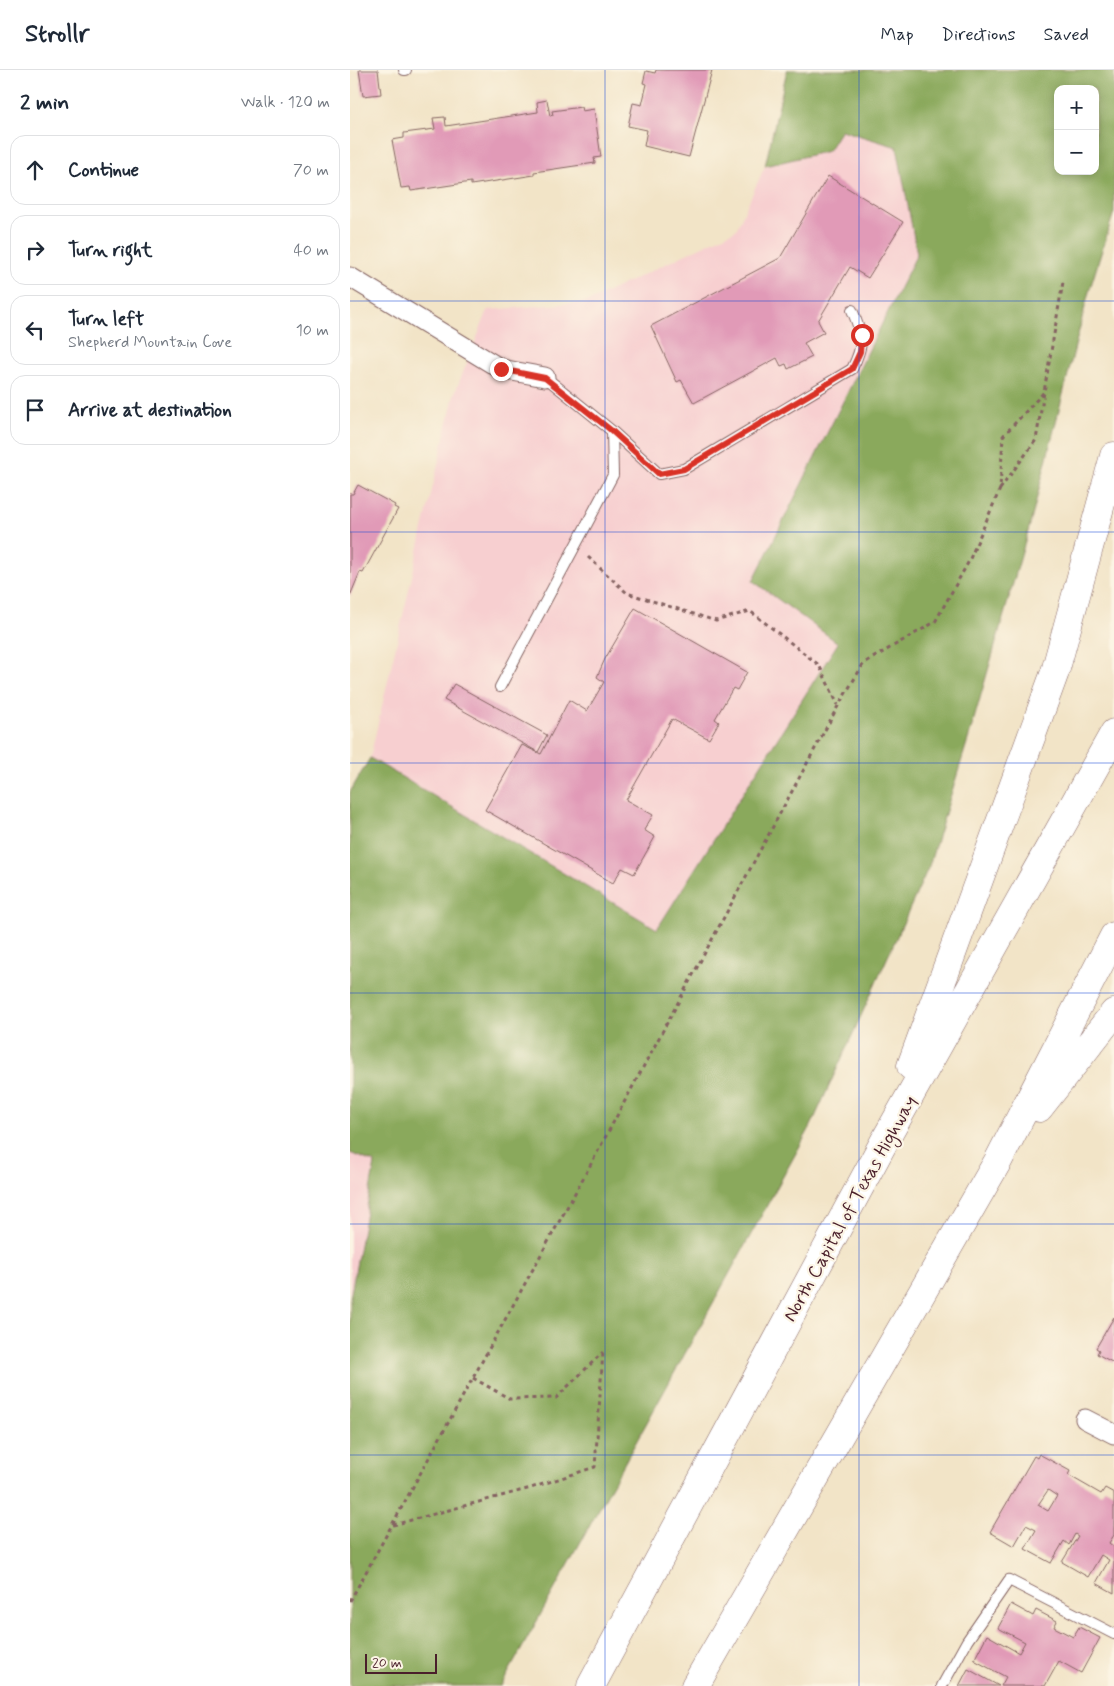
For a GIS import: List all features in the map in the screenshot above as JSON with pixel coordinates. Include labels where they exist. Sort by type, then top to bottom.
[{"type":"highway","points":[[884,1142],[1055,672],[1114,456]]},
{"type":"highway","name":"North Capital of Texas Highway","points":[[591,1686],[884,1142],[1114,733]]},
{"type":"highway","points":[[695,1686],[998,1161],[1114,936]]},
{"type":"highway","points":[[998,1161],[1114,1012]]},
{"type":"street","points":[[350,278],[501,369],[545,378]]},
{"type":"street","points":[[1085,1419],[1114,1434]]},
{"type":"lane","points":[[545,378],[612,431],[659,474],[684,469],[852,369],[860,352],[862,335],[852,310]]},
{"type":"lane","points":[[500,687],[613,474],[612,431]]},
{"type":"lane","points":[[942,1686],[967,1641],[1009,1580],[1114,1634]]},
{"type":"path","points":[[350,1601],[597,1154],[838,706],[864,663],[935,622],[969,561],[1000,489],[1036,440],[1063,282]]},
{"type":"path","points":[[1000,489],[1003,436],[1044,392]]},
{"type":"path","points":[[576,545],[627,593],[716,621],[750,611],[819,665],[838,706]]},
{"type":"path","points":[[393,1526],[531,1488],[596,1467],[603,1352],[556,1398],[510,1399],[473,1378]]},
{"type":"shaded area","points":[[841,130],[897,147],[917,254],[753,580],[839,643],[657,929],[370,758],[454,395],[488,310],[587,302],[736,230],[765,166],[828,151]]},
{"type":"shaded area","points":[[350,1153],[375,1162],[350,1299]]},
{"type":"green space","points":[[787,70],[1114,70],[1114,212],[1088,295],[1031,521],[970,733],[929,866],[811,1126],[501,1686],[350,1686],[350,1299],[375,1163],[350,1153],[350,792],[370,758],[657,929],[838,643],[753,581],[917,254],[897,147],[841,130],[828,151],[765,166]]},
{"type":"building","points":[[359,70],[378,70],[381,94],[363,96]]},
{"type":"building","points":[[656,70],[712,70],[689,157],[644,146],[647,130],[628,126],[633,103],[642,105],[647,84],[643,83],[646,71],[655,73]]},
{"type":"building","points":[[547,100],[550,116],[553,115],[552,111],[581,107],[582,111],[594,109],[601,157],[594,158],[595,163],[534,172],[534,175],[471,185],[471,182],[411,191],[410,187],[401,188],[392,140],[404,138],[404,133],[435,129],[433,118],[445,117],[446,126],[538,112],[537,102]]},
{"type":"building","points":[[828,176],[903,222],[868,278],[850,267],[818,321],[824,332],[804,343],[812,357],[788,369],[786,364],[781,366],[777,358],[694,403],[681,380],[677,382],[651,326],[780,258]]},
{"type":"building","points":[[358,485],[395,505],[394,507],[398,509],[363,573],[360,572],[350,596],[350,494],[353,494]]},
{"type":"building","points":[[635,608],[747,672],[737,690],[733,688],[715,719],[719,722],[709,739],[672,719],[626,800],[653,815],[644,830],[655,837],[634,874],[622,868],[613,883],[485,810],[522,745],[541,754],[569,700],[587,711],[604,682],[597,677],[605,659]]},
{"type":"building","points":[[454,684],[547,735],[538,752],[444,700]]},
{"type":"building","points":[[1114,1317],[1114,1363],[1097,1354],[1099,1350],[1096,1348]]},
{"type":"building","points":[[1039,1454],[1070,1471],[1068,1475],[1101,1494],[1105,1488],[1114,1493],[1114,1535],[1109,1543],[1114,1547],[1114,1593],[1096,1583],[1109,1560],[1101,1555],[1088,1577],[1062,1562],[1078,1536],[1075,1534],[1069,1545],[1064,1541],[1051,1563],[1025,1549],[1036,1530],[1026,1525],[1014,1546],[990,1532],[1034,1456],[1037,1458]],"holes":[[[1048,1490],[1057,1496],[1048,1511],[1038,1505]]]},
{"type":"building","points":[[1011,1604],[1033,1616],[1036,1610],[1057,1621],[1054,1627],[1073,1637],[1079,1627],[1100,1638],[1081,1673],[1059,1661],[1045,1686],[1001,1686],[1006,1677],[974,1660],[987,1635],[1019,1653],[1025,1642],[998,1628]]},
{"type":"building","points":[[968,1669],[999,1686],[959,1686]]},
{"type":"route","points":[[501,369],[545,378],[612,431],[659,474],[684,469],[852,369],[860,352],[862,335]]}]
